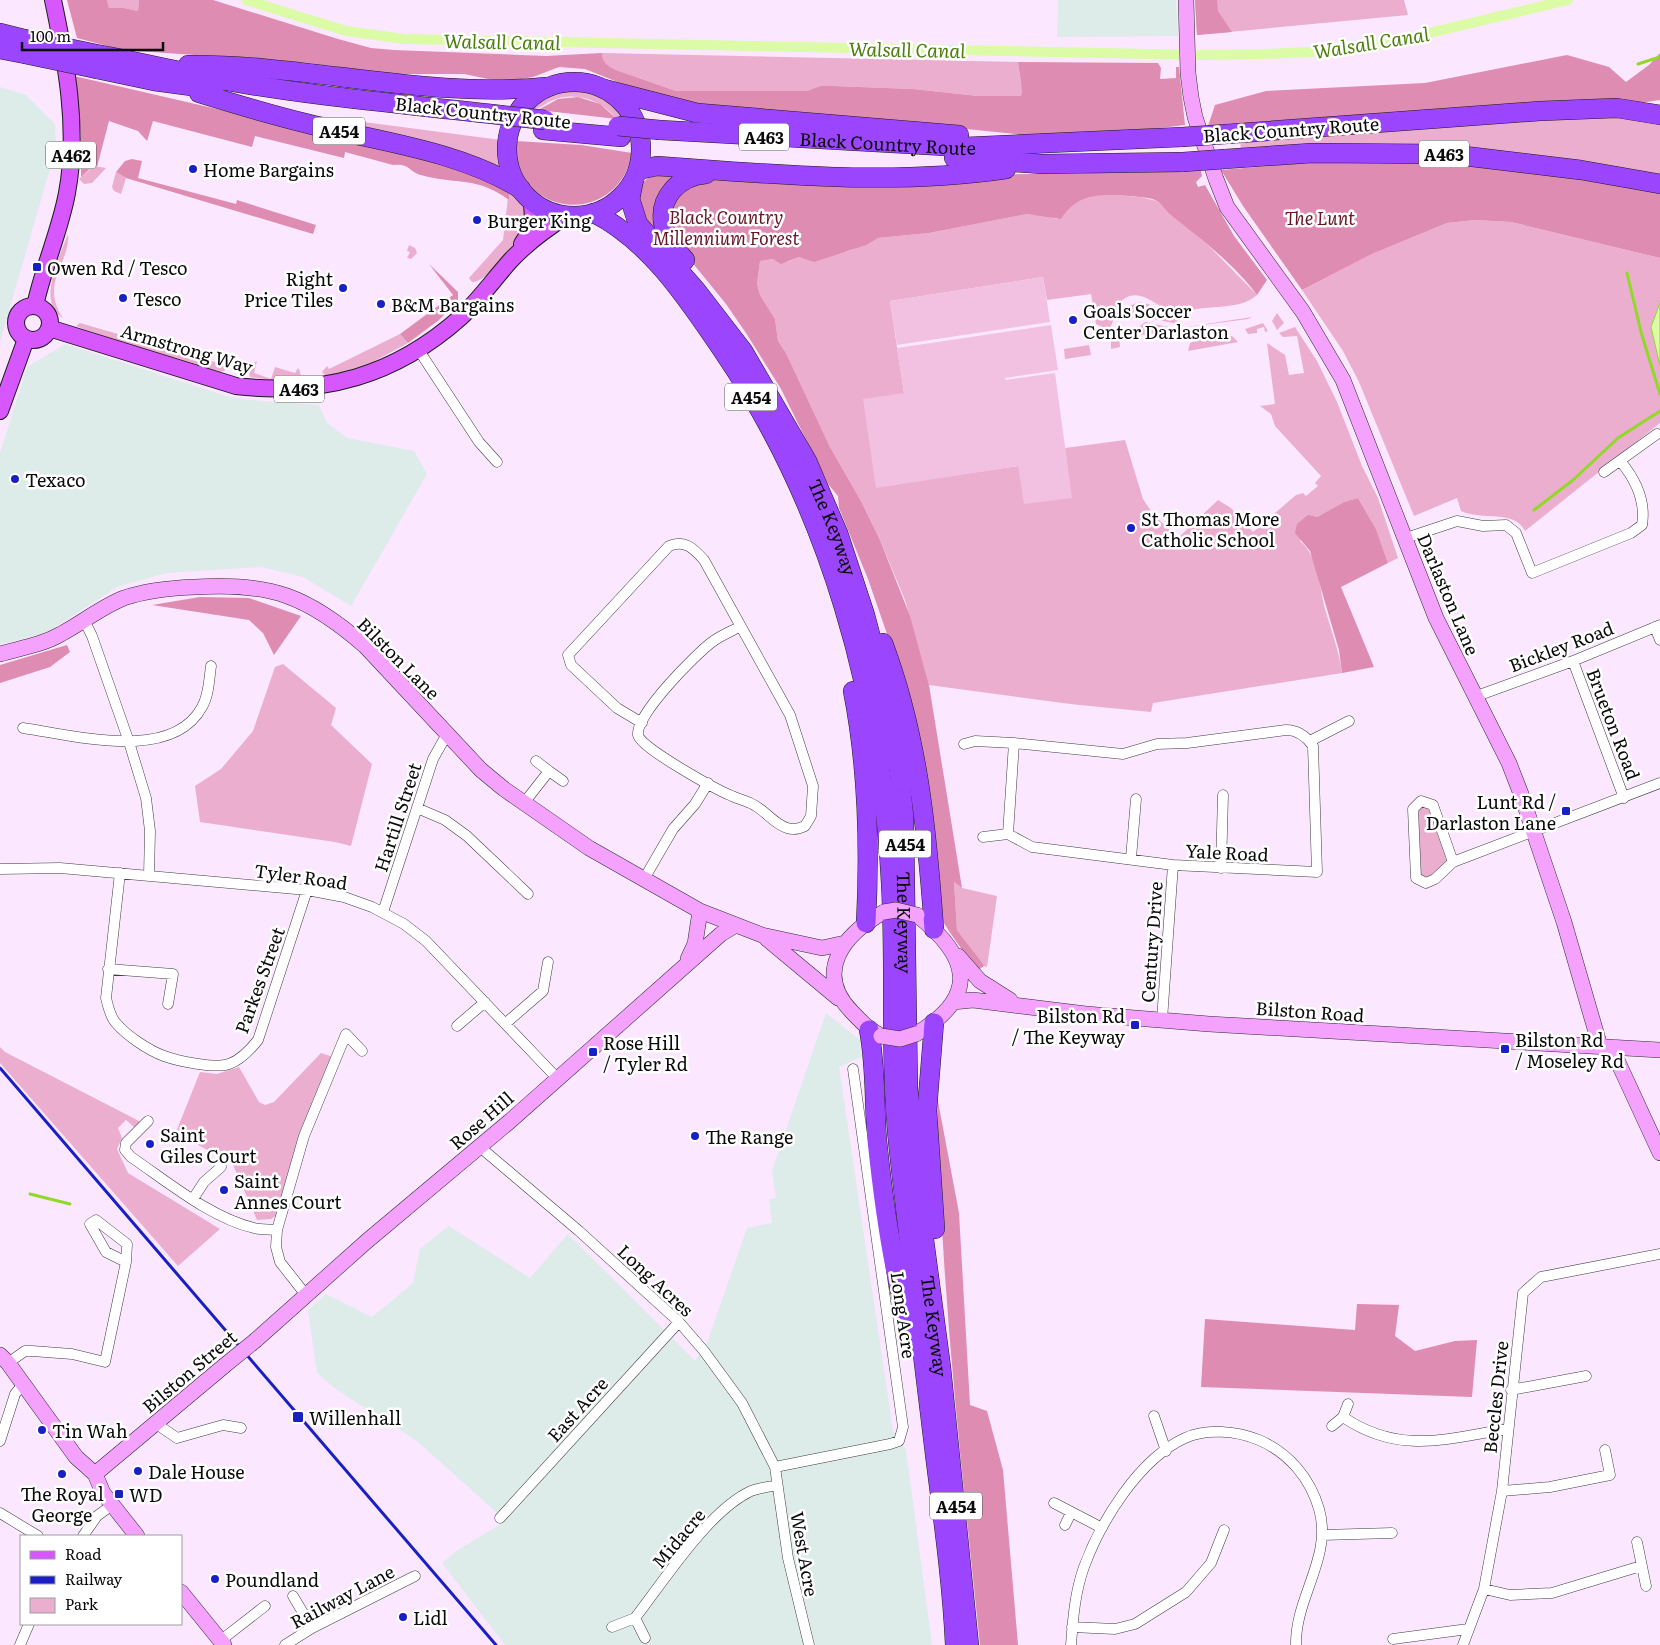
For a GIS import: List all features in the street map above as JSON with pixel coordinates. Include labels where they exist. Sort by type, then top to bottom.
[{"type":"highway","name":"Black Country Route","points":[[0,33],[24,46],[156,73],[211,78],[500,120],[661,135],[963,147],[1182,137],[1540,111],[1617,108],[1660,115]]},
{"type":"highway","name":"Black Country Route","points":[[0,49],[24,46]]},
{"type":"highway","name":"A454","points":[[156,73],[215,64],[485,90],[550,86]]},
{"type":"highway","name":"A454","points":[[156,73],[308,124],[423,150],[499,176],[526,194]]},
{"type":"highway","points":[[604,89],[621,101],[637,126],[641,144],[636,174],[615,202],[594,213],[568,215],[549,211],[526,194],[512,172],[508,155],[511,126],[527,101],[550,86],[576,82],[604,89],[697,113],[1045,142]]},
{"type":"highway","name":"Black Country Route","points":[[661,135],[782,150],[965,158],[1042,164],[1183,162],[1312,154],[1448,154],[1581,170],[1660,184]]},
{"type":"highway","points":[[636,174],[657,166],[737,172],[876,178],[967,175],[1042,164]]},
{"type":"highway","points":[[737,172],[698,175],[677,184],[671,190],[666,202],[663,221],[665,229],[676,249],[714,297],[732,325],[743,351]]},
{"type":"highway","name":"The Keyway","points":[[636,174],[630,199],[638,224],[696,290],[743,351],[807,461],[838,533],[865,615],[877,660],[900,770],[906,868],[908,1088],[916,1179],[941,1367],[969,1645]]},
{"type":"highway","name":"The Keyway","points":[[594,213],[618,225],[670,279],[703,321],[734,366],[798,486],[828,558],[849,626],[874,725],[881,766],[892,888],[893,1086],[898,1148],[956,1645]]},
{"type":"highway","points":[[815,525],[840,628],[860,730],[868,807],[869,868],[866,923]]},
{"type":"highway","points":[[838,533],[896,677],[916,762],[926,822],[934,929]]},
{"type":"highway","points":[[934,1023],[927,1110],[939,1287],[941,1367]]},
{"type":"highway","points":[[875,1033],[873,1056],[877,1140],[889,1226],[906,1316],[926,1383]]},
{"type":"main road","name":"A462","points":[[35,306],[67,193],[71,156],[71,110],[53,0]]},
{"type":"main road","name":"Darlaston Lane","points":[[1186,0],[1188,74],[1194,117],[1227,207],[1303,312],[1342,380],[1440,625],[1474,697],[1509,763],[1536,831],[1606,1046],[1660,1153]]},
{"type":"main road","name":"Armstrong Way","points":[[512,259],[533,224],[534,215],[526,194]]},
{"type":"main road","name":"Armstrong Way","points":[[50,328],[230,384],[266,389],[308,388],[350,381],[373,372],[418,349],[461,317],[512,259],[536,237],[568,215]]},
{"type":"main road","points":[[35,306],[48,314],[50,328],[40,339],[26,339],[17,327],[18,316],[27,308],[35,306]]},
{"type":"main road","points":[[0,410],[26,339]]},
{"type":"main road","name":"Bilston Lane","points":[[0,654],[42,644],[124,598],[155,590],[230,585],[247,586],[280,593],[302,601],[344,628],[365,646],[481,770],[524,803],[589,848],[700,911]]},
{"type":"main road","points":[[762,935],[841,1001],[875,1033],[900,1039],[916,1034],[934,1023],[954,1002],[961,988],[958,964],[954,952],[934,929],[917,915],[896,910],[884,912],[866,923],[845,943],[834,965],[833,980],[841,1001]]},
{"type":"main road","points":[[700,911],[762,935],[822,948],[845,943]]},
{"type":"main road","name":"Rose Hill","points":[[679,971],[695,944],[700,911]]},
{"type":"main road","name":"Rose Hill","points":[[306,1295],[480,1147],[721,934],[736,925]]},
{"type":"main road","name":"Bilston Road","points":[[954,952],[980,981],[991,990],[1019,1005]]},
{"type":"main road","name":"Bilston Road","points":[[954,1002],[973,1000],[1086,1014],[1162,1020],[1660,1050]]},
{"type":"main road","name":"Bilston Street","points":[[95,1474],[256,1340],[306,1295]]},
{"type":"main road","points":[[4,1359],[76,1457],[95,1474],[99,1488],[136,1535]]},
{"type":"main road","points":[[182,1593],[222,1643]]},
{"type":"street","points":[[418,349],[480,442],[497,462]]},
{"type":"street","points":[[1604,472],[1657,434]]},
{"type":"street","points":[[1406,538],[1457,521],[1483,526],[1506,525],[1516,533],[1532,573],[1632,533],[1642,525],[1643,513],[1637,486],[1620,462]]},
{"type":"street","points":[[642,723],[610,702],[571,665],[568,655],[669,546],[682,544],[694,548],[704,560],[739,627],[790,715],[813,786],[811,816],[805,826],[792,830],[785,827],[776,822],[765,810],[733,797],[641,742],[637,734],[657,697],[682,669],[713,641],[739,627]]},
{"type":"street","points":[[84,620],[92,636],[129,742],[148,809],[149,875]]},
{"type":"street","points":[[1657,626],[1660,640]]},
{"type":"street","name":"Bickley Road","points":[[1474,697],[1573,661],[1657,626]]},
{"type":"street","name":"Brueton Road","points":[[1573,661],[1624,798]]},
{"type":"street","points":[[22,728],[129,742],[154,741],[174,734],[188,725],[203,706],[211,666]]},
{"type":"street","points":[[964,744],[976,741],[1014,743],[1124,754],[1157,744],[1187,743],[1286,730],[1295,730],[1310,741],[1348,721]]},
{"type":"street","name":"Hartill Street","points":[[383,912],[436,750],[447,734]]},
{"type":"street","name":"Yale Road","points":[[1008,834],[1032,847],[1131,858],[1172,865],[1317,872],[1315,757],[1310,741]]},
{"type":"street","points":[[983,837],[1008,834],[1014,743]]},
{"type":"street","points":[[536,761],[563,781]]},
{"type":"street","points":[[524,803],[549,771]]},
{"type":"street","points":[[644,879],[673,829],[695,804],[708,783]]},
{"type":"street","points":[[1453,862],[1433,805],[1421,801],[1413,809],[1416,878],[1426,882],[1435,879],[1453,862],[1660,783]]},
{"type":"street","points":[[1220,868],[1223,795]]},
{"type":"street","points":[[1131,858],[1136,799]]},
{"type":"street","points":[[417,808],[445,820],[467,836],[528,894]]},
{"type":"street","name":"Century Drive","points":[[1162,1020],[1172,865]]},
{"type":"street","name":"Tyler Road","points":[[0,869],[42,867],[149,875],[307,890],[344,897],[383,912],[404,924],[426,941],[557,1078]]},
{"type":"street","name":"Parkes Street","points":[[120,873],[106,998],[116,1023],[149,1048],[164,1056],[208,1065],[228,1064],[247,1053],[258,1040],[307,890]]},
{"type":"street","points":[[506,1023],[543,991],[548,962]]},
{"type":"street","points":[[108,969],[173,974],[168,1004]]},
{"type":"street","points":[[457,1026],[485,1002]]},
{"type":"street","points":[[306,1295],[280,1262],[276,1247],[277,1230],[304,1136],[346,1034],[362,1051]]},
{"type":"street","name":"Long Acre","points":[[775,1467],[890,1444],[899,1440],[903,1427],[853,1069]]},
{"type":"street","points":[[148,1121],[129,1138],[124,1150],[131,1157],[193,1199],[230,1220],[256,1229],[277,1230]]},
{"type":"street","name":"Long Acres","points":[[480,1147],[579,1231],[679,1322],[704,1350],[742,1403],[775,1467]]},
{"type":"street","points":[[193,1199],[204,1182],[221,1166]]},
{"type":"street","name":"Beccles Drive","points":[[1462,1645],[1484,1589],[1502,1491],[1511,1390],[1523,1293],[1534,1281],[1541,1277],[1660,1254]]},
{"type":"street","points":[[4,1359],[25,1351],[32,1351],[72,1354],[105,1362],[126,1262]]},
{"type":"street","name":"East Acre","points":[[500,1518],[679,1322]]},
{"type":"street","points":[[1511,1390],[1586,1376]]},
{"type":"street","points":[[0,1441],[16,1391],[23,1384]]},
{"type":"street","points":[[1332,1426],[1343,1417],[1348,1404]]},
{"type":"street","points":[[1154,1416],[1166,1451]]},
{"type":"street","points":[[1343,1417],[1362,1430],[1411,1442],[1435,1442],[1507,1429]]},
{"type":"street","points":[[155,1423],[177,1438],[223,1425],[242,1428]]},
{"type":"street","points":[[1071,1645],[1076,1598],[1084,1567],[1102,1528],[1118,1500],[1143,1471],[1166,1451],[1193,1436],[1220,1432],[1253,1438],[1273,1446],[1285,1455],[1305,1479],[1319,1508],[1322,1535],[1321,1550],[1298,1617],[1296,1645]]},
{"type":"street","points":[[1502,1491],[1550,1487],[1610,1475],[1605,1450]]},
{"type":"street","name":"West Acre","points":[[775,1467],[788,1558],[809,1645]]},
{"type":"street","name":"Midacre","points":[[635,1618],[696,1540],[724,1510],[751,1491],[777,1485]]},
{"type":"street","points":[[1054,1503],[1102,1528]]},
{"type":"street","points":[[84,1535],[97,1516],[112,1505]]},
{"type":"street","points":[[0,1513],[36,1535]]},
{"type":"street","points":[[1065,1525],[1071,1513]]},
{"type":"street","points":[[1072,1627],[1115,1629],[1143,1620],[1186,1592],[1199,1578],[1211,1563],[1224,1530]]},
{"type":"street","points":[[1322,1535],[1392,1533]]},
{"type":"street","points":[[1637,1542],[1646,1586]]},
{"type":"street","points":[[1484,1589],[1510,1595],[1552,1593],[1641,1566]]},
{"type":"street","name":"Railway Lane","points":[[285,1645],[312,1628],[415,1576]]},
{"type":"street","points":[[293,1596],[312,1628]]},
{"type":"street","points":[[222,1643],[265,1606]]},
{"type":"street","points":[[612,1627],[635,1618],[645,1638]]},
{"type":"street","points":[[20,1645],[29,1625]]},
{"type":"street","points":[[1393,1639],[1468,1629]]},
{"type":"shaded area","points":[[1058,0],[1176,0],[1178,36],[1057,37]]},
{"type":"shaded area","points":[[0,87],[26,95],[55,124],[56,148],[0,342]]},
{"type":"shaded area","points":[[1043,277],[1050,322],[897,345],[890,301]]},
{"type":"shaded area","points":[[1660,303],[1660,366],[1651,327]]},
{"type":"shaded area","points":[[1051,325],[1058,370],[1005,378],[1006,380],[1055,373],[1072,498],[1024,504],[1018,466],[876,488],[863,399],[904,393],[897,348]]},
{"type":"shaded area","points":[[65,344],[226,396],[260,401],[319,405],[327,423],[347,438],[414,451],[427,474],[351,606],[303,577],[261,567],[166,573],[117,587],[46,633],[0,644],[0,453],[27,367]]},
{"type":"shaded area","points":[[826,1013],[860,1040],[861,1057],[839,1067],[893,1431],[906,1450],[932,1645],[505,1645],[442,1563],[456,1551],[506,1521],[417,1441],[337,1390],[317,1373],[308,1310],[326,1294],[372,1317],[413,1283],[420,1249],[449,1226],[530,1278],[568,1234],[695,1361],[707,1343],[747,1228],[772,1223],[769,1200],[776,1198],[772,1171]]},
{"type":"green space","points":[[67,0],[107,0],[109,8],[124,8],[138,11],[139,0],[213,0],[371,48],[546,56],[602,53],[603,59],[610,67],[676,91],[807,91],[820,86],[833,86],[913,89],[978,96],[1021,96],[1018,62],[1158,63],[1161,68],[1160,79],[1176,78],[1176,67],[1179,67],[1185,125],[1134,131],[1034,136],[798,112],[708,107],[635,89],[585,69],[559,67],[533,77],[503,82],[464,74],[390,74],[309,63],[123,50],[77,38]]},
{"type":"green space","points":[[107,0],[139,0],[138,11],[124,8],[109,8]]},
{"type":"green space","points":[[1195,0],[1404,0],[1408,15],[1197,35]]},
{"type":"green space","points":[[1195,0],[1217,0],[1218,11],[1232,32],[1197,35]]},
{"type":"green space","points":[[602,53],[1018,62],[1021,96],[978,96],[913,89],[833,86],[820,86],[807,91],[676,91],[610,67],[603,59]]},
{"type":"green space","points":[[1660,53],[1660,100],[1646,102],[1530,104],[1208,126],[1215,105],[1266,91],[1425,83],[1567,55],[1609,67],[1626,82],[1649,65]]},
{"type":"green space","points":[[74,76],[439,160],[509,189],[509,200],[498,192],[477,184],[421,175],[403,165],[393,165],[345,152],[344,158],[255,136],[252,147],[153,121],[147,141],[138,131],[109,121],[97,167],[93,166],[81,177],[81,136]]},
{"type":"green space","points":[[568,88],[586,89],[602,95],[627,120],[617,119],[611,112],[595,102],[569,96],[551,101],[537,108],[526,109],[542,96]]},
{"type":"green space","points":[[578,97],[600,104],[617,119],[538,110],[558,99]]},
{"type":"green space","points":[[295,113],[501,140],[503,158],[510,177]]},
{"type":"green space","points":[[1628,117],[1660,120],[1660,178],[1241,152],[1240,139],[1407,125]]},
{"type":"green space","points":[[516,141],[581,145],[632,153],[623,177],[607,194],[588,203],[567,204],[547,199],[530,186],[519,167]]},
{"type":"green space","points":[[132,159],[142,161],[138,178],[236,204],[237,200],[316,225],[313,234],[126,178],[116,172],[125,161]]},
{"type":"green space","name":"The Lunt","points":[[1339,160],[1464,163],[1660,189],[1660,258],[1511,222],[1475,220],[1447,223],[1372,254],[1302,290],[1243,206],[1221,170]]},
{"type":"green space","points":[[94,166],[106,168],[92,183],[84,184],[79,179]]},
{"type":"green space","name":"Black Country Millennium Forest","points":[[1201,171],[1202,176],[1196,182],[1198,187],[1205,185],[1234,236],[1267,280],[1257,295],[1228,262],[1171,215],[1159,202],[1131,196],[1101,195],[1083,199],[1068,210],[1061,219],[1027,214],[929,233],[878,238],[866,245],[814,262],[799,257],[781,264],[773,259],[760,261],[757,284],[760,295],[775,319],[778,341],[786,353],[830,447],[861,501],[880,540],[910,616],[929,685],[962,888],[954,882],[957,930],[983,964],[984,966],[978,970],[942,920],[895,657],[868,579],[839,508],[838,496],[828,484],[781,389],[746,333],[726,304],[678,245],[668,210],[670,204],[699,178]]},
{"type":"green space","points":[[116,172],[126,178],[121,194],[114,191],[112,187]]},
{"type":"green space","points":[[679,176],[671,182],[667,246],[639,214],[639,186],[648,178]]},
{"type":"green space","points":[[509,189],[523,206],[526,215],[524,226],[513,246],[496,266],[487,275],[472,282],[469,278],[503,240]]},
{"type":"green space","name":"St Thomas More Catholic School","points":[[1104,194],[1140,197],[1157,201],[1209,246],[1257,295],[1239,304],[1197,309],[1178,315],[1148,299],[1133,295],[1125,298],[1118,305],[1108,330],[1096,324],[1091,294],[1047,300],[1043,277],[890,301],[904,393],[876,487],[1018,466],[1071,497],[1065,448],[1125,440],[1143,499],[1153,514],[1178,538],[1218,500],[1231,508],[1253,532],[1296,495],[1303,493],[1306,496],[1318,486],[1315,483],[1321,476],[1275,426],[1271,414],[1260,406],[1275,404],[1267,343],[1285,355],[1289,375],[1304,373],[1297,336],[1283,337],[1279,333],[1295,327],[1317,361],[1337,402],[1362,466],[1378,498],[1398,558],[1388,563],[1376,529],[1358,498],[1344,502],[1317,517],[1300,541],[1315,563],[1342,673],[1153,703],[1151,712],[1070,704],[929,685],[905,600],[880,540],[861,501],[830,447],[786,353],[778,341],[775,319],[760,295],[757,284],[760,261],[773,259],[787,262],[799,257],[807,259],[849,251],[878,238],[929,233],[1027,214],[1043,215],[1057,219],[1078,202],[1090,196]]},
{"type":"green space","name":"The Lunt","points":[[1475,220],[1511,222],[1660,258],[1660,423],[1525,531],[1520,524],[1513,520],[1461,511],[1457,498],[1414,516],[1359,382],[1343,351],[1302,290],[1372,254],[1447,223]]},
{"type":"green space","points":[[68,234],[68,244],[55,283],[54,294],[56,305],[63,318],[55,311],[51,302],[51,290],[52,278]]},
{"type":"green space","points":[[409,245],[415,248],[417,253],[411,259],[407,258],[410,252],[407,251]]},
{"type":"green space","points":[[429,264],[458,292],[458,301],[439,320],[408,343],[400,334],[453,295]]},
{"type":"green space","points":[[1140,302],[1148,304],[1178,321],[1178,324],[1139,316],[1124,320],[1122,315],[1126,307]]},
{"type":"green space","points":[[1277,313],[1284,323],[1277,330],[1272,321]]},
{"type":"green space","points":[[1252,317],[1248,319],[1180,328]]},
{"type":"green space","points":[[1145,322],[1173,328],[1174,331],[1140,335],[1139,327]]},
{"type":"green space","points":[[80,323],[218,363],[222,354],[225,354],[231,363],[224,371],[215,373],[76,326]]},
{"type":"green space","points":[[1263,323],[1268,331],[1265,332],[1264,327],[1257,329],[1257,333],[1248,334],[1245,329]]},
{"type":"green space","points":[[400,334],[408,343],[371,363],[327,377],[322,372],[327,366],[329,369]]},
{"type":"green space","points":[[1119,334],[1120,347],[1111,349],[1111,340]]},
{"type":"green space","points":[[1232,336],[1238,342],[1188,351],[1190,343],[1194,341]]},
{"type":"green space","points":[[1089,345],[1091,355],[1065,359],[1064,349]]},
{"type":"green space","points":[[257,361],[254,373],[271,379],[275,367],[295,373],[298,368],[301,379],[272,380],[250,377],[248,367]]},
{"type":"green space","points":[[1358,498],[1376,529],[1388,563],[1341,587],[1374,667],[1342,673],[1339,650],[1310,551],[1295,533],[1297,524],[1308,515],[1317,517],[1344,502]]},
{"type":"green space","points":[[200,597],[249,598],[301,616],[274,655],[263,633],[249,620],[152,605]]},
{"type":"green space","points":[[67,645],[70,652],[50,667],[0,683],[0,665]]},
{"type":"green space","points":[[283,664],[336,708],[331,725],[372,764],[351,846],[200,822],[195,786],[221,769],[253,731],[275,667]]},
{"type":"green space","points":[[1426,807],[1429,810],[1447,861],[1431,876],[1425,878],[1421,876],[1418,810]]},
{"type":"green space","points":[[954,882],[962,888],[997,896],[987,967],[984,966],[957,930]]},
{"type":"green space","points":[[0,1047],[5,1052],[141,1122],[134,1127],[126,1120],[118,1128],[122,1138],[117,1149],[128,1173],[220,1229],[178,1266],[0,1063]]},
{"type":"green space","points":[[321,1053],[333,1057],[313,1100],[277,1215],[271,1219],[257,1220],[233,1165],[176,1132],[200,1072],[217,1074],[239,1067],[259,1102],[265,1105],[274,1102]]},
{"type":"green space","points":[[937,1096],[959,1213],[970,1405],[987,1411],[1003,1470],[1018,1645],[980,1645],[952,1371],[942,1234]]},
{"type":"green space","points":[[1357,1304],[1399,1305],[1395,1336],[1415,1351],[1455,1341],[1477,1340],[1472,1397],[1201,1387],[1205,1319],[1355,1330]]},
{"type":"waterway","name":"Walsall Canal","points":[[246,0],[346,31],[404,39],[1200,55],[1336,51],[1383,44],[1568,0]]},
{"type":"waterway","points":[[1638,64],[1660,57]]},
{"type":"waterway","points":[[1627,273],[1641,332],[1660,394]]},
{"type":"waterway","points":[[1534,510],[1573,480],[1618,438],[1660,411]]},
{"type":"waterway","points":[[30,1194],[70,1204]]},
{"type":"railway","points":[[0,1068],[496,1645]]},
{"type":"place","name":"Home Bargains","points":[[193,169]]},
{"type":"place","name":"Burger King","points":[[477,220]]},
{"type":"place","name":"Owen Rd / Tesco","points":[[37,267]]},
{"type":"place","name":"Right Price Tiles","points":[[343,288]]},
{"type":"place","name":"Tesco","points":[[123,298]]},
{"type":"place","name":"B&M Bargains","points":[[381,304]]},
{"type":"place","name":"Goals Soccer Center Darlaston","points":[[1073,320]]},
{"type":"place","name":"Texaco","points":[[15,479]]},
{"type":"place","name":"St Thomas More Catholic School","points":[[1131,528]]},
{"type":"place","name":"Lunt Rd / Darlaston Lane","points":[[1566,811]]},
{"type":"place","name":"Bilston Rd / The Keyway","points":[[1135,1025]]},
{"type":"place","name":"Bilston Rd / Moseley Rd","points":[[1505,1049]]},
{"type":"place","name":"Rose Hill / Tyler Rd","points":[[593,1052]]},
{"type":"place","name":"The Range","points":[[695,1136]]},
{"type":"place","name":"Saint Giles Court","points":[[150,1144]]},
{"type":"place","name":"Saint Annes Court","points":[[224,1190]]},
{"type":"place","name":"Willenhall","points":[[298,1417]]},
{"type":"place","name":"Tin Wah","points":[[42,1430]]},
{"type":"place","name":"Dale House","points":[[138,1471]]},
{"type":"place","name":"The Royal George","points":[[62,1474]]},
{"type":"place","name":"WD","points":[[119,1494]]},
{"type":"place","name":"Poundland","points":[[215,1579]]},
{"type":"place","name":"Lidl","points":[[403,1617]]}]
